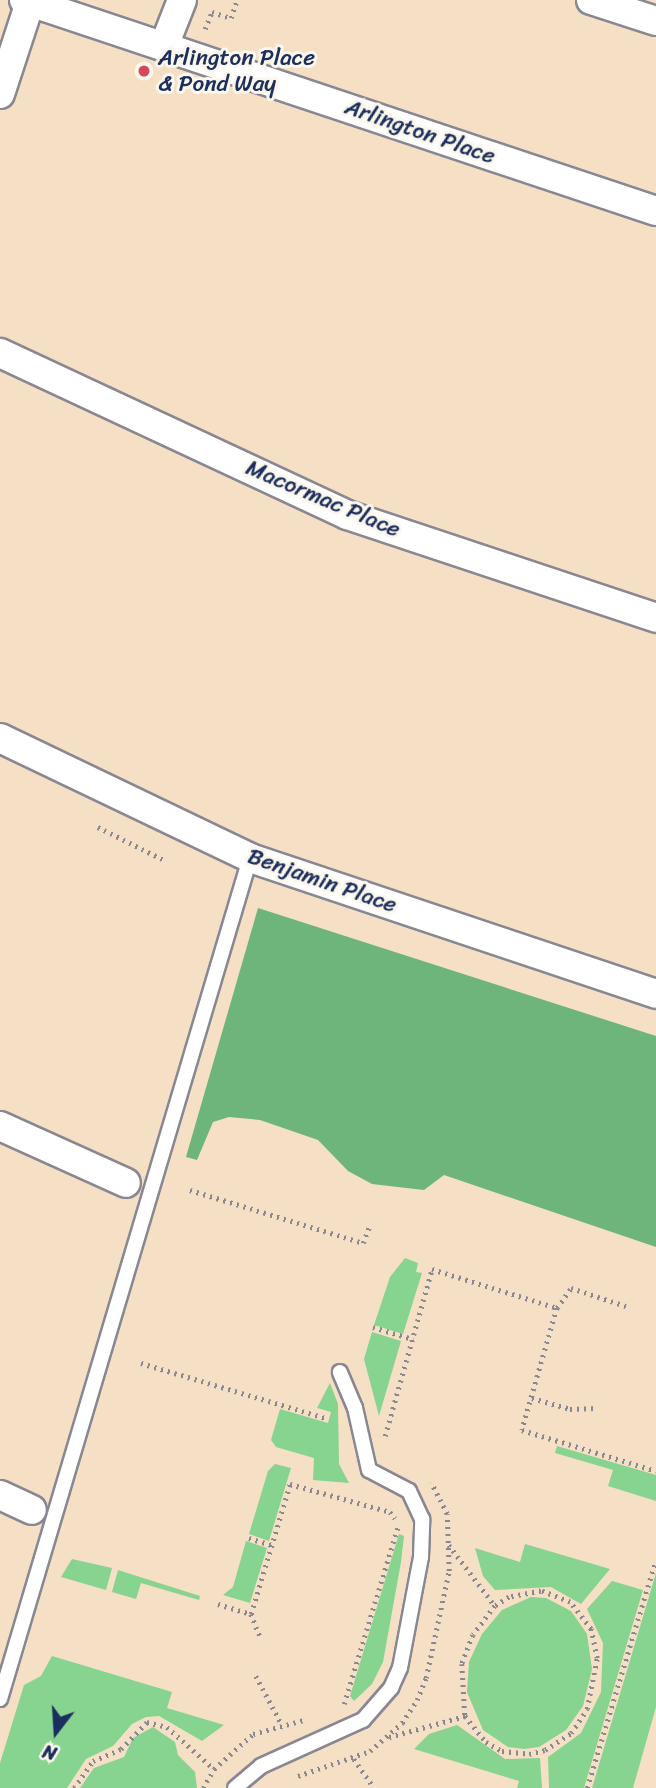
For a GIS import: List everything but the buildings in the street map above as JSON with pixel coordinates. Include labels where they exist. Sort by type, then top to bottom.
[{"type":"street","points":[[164,46],[182,0]]},
{"type":"street","points":[[591,0],[656,21]]},
{"type":"street","points":[[0,94],[27,1]]},
{"type":"street","name":"Arlington Place","points":[[27,1],[656,211]]},
{"type":"street","name":"Macormac Place","points":[[0,354],[347,515],[656,618]]},
{"type":"street","name":"Benjamin Place","points":[[0,738],[250,858],[656,994]]},
{"type":"street","points":[[0,1126],[127,1183]]},
{"type":"street","points":[[0,1495],[32,1510]]},
{"type":"lane","points":[[0,1699],[250,858]]},
{"type":"lane","points":[[234,1788],[261,1766],[363,1720],[391,1688],[400,1668],[421,1557],[422,1519],[410,1491],[369,1470],[355,1408],[340,1371]]},
{"type":"path","points":[[205,29],[212,12],[231,18],[237,0]]},
{"type":"path","points":[[98,827],[164,860]]},
{"type":"path","points":[[190,1190],[363,1243],[370,1225]]},
{"type":"path","points":[[432,1269],[556,1308]]},
{"type":"path","points":[[626,1306],[571,1288],[556,1308],[522,1430],[656,1471]]},
{"type":"path","points":[[373,1327],[413,1339]]},
{"type":"path","points":[[141,1363],[326,1418]]},
{"type":"path","points":[[532,1398],[570,1409],[596,1408]]},
{"type":"path","points":[[260,1636],[251,1614],[290,1484],[390,1512],[399,1523],[346,1703],[336,1710]]},
{"type":"path","points":[[249,1538],[272,1545]]},
{"type":"path","points":[[449,1544],[495,1606]]},
{"type":"path","points":[[587,1788],[656,1560]]},
{"type":"path","points":[[527,1591],[557,1595],[570,1602],[590,1629],[595,1643],[593,1693],[571,1733],[529,1754],[493,1747],[465,1716],[462,1664],[473,1635],[495,1606],[527,1591]]},
{"type":"path","points":[[218,1604],[251,1614]]},
{"type":"path","points":[[256,1676],[282,1725]]},
{"type":"path","points":[[386,1738],[465,1716]]},
{"type":"path","points":[[203,1788],[214,1769],[253,1734],[314,1718]]},
{"type":"path","points":[[74,1788],[93,1761],[121,1749],[147,1722],[167,1727],[214,1769]]},
{"type":"path","points":[[354,1759],[373,1786]]},
{"type":"green space","points":[[258,908],[656,1036],[656,1247],[444,1175],[424,1190],[372,1184],[348,1171],[318,1140],[260,1120],[229,1117],[213,1122],[197,1160],[186,1157]]},
{"type":"green space","points":[[405,1258],[418,1263],[416,1272],[422,1273],[403,1334],[374,1325],[390,1277]]},
{"type":"green space","points":[[372,1332],[401,1341],[379,1416],[364,1359]]},
{"type":"green space","points":[[330,1383],[338,1404],[339,1464],[349,1483],[313,1480],[314,1458],[276,1447],[271,1440],[280,1409],[328,1423],[331,1412],[317,1408]]},
{"type":"green space","points":[[557,1446],[656,1475],[656,1501],[608,1486],[613,1470],[555,1453]]},
{"type":"green space","points":[[275,1464],[291,1468],[269,1541],[249,1534],[268,1471]]},
{"type":"green space","points":[[399,1534],[404,1536],[401,1562],[383,1662],[372,1684],[354,1701],[350,1696]]},
{"type":"green space","points":[[246,1541],[267,1548],[250,1603],[223,1595],[233,1587]]},
{"type":"green space","points":[[525,1544],[610,1569],[581,1604],[551,1587],[495,1590],[483,1576],[475,1548],[520,1562]]},
{"type":"green space","points":[[72,1559],[112,1568],[106,1590],[61,1577]]},
{"type":"green space","points":[[118,1570],[200,1596],[199,1600],[141,1583],[136,1599],[112,1592]]},
{"type":"green space","points":[[656,1573],[656,1707],[633,1788],[592,1788]]},
{"type":"green space","points":[[612,1581],[643,1590],[584,1788],[549,1788],[548,1757],[581,1733],[601,1692],[603,1643],[587,1609]]},
{"type":"green space","points":[[531,1597],[546,1598],[571,1611],[587,1634],[592,1669],[583,1706],[566,1730],[539,1747],[524,1749],[508,1747],[483,1730],[467,1692],[469,1662],[482,1634],[502,1610]]},
{"type":"green space","points":[[52,1656],[172,1692],[167,1708],[224,1725],[202,1741],[159,1716],[146,1717],[132,1724],[113,1746],[86,1759],[67,1788],[0,1788],[0,1763],[24,1685],[41,1676]]},
{"type":"green space","points":[[457,1725],[505,1759],[540,1758],[542,1788],[517,1788],[519,1781],[414,1749],[429,1734]]},
{"type":"green space","points":[[153,1727],[175,1742],[178,1755],[195,1772],[197,1788],[80,1788],[94,1768],[124,1757],[133,1738]]},
{"type":"place","name":"Arlington Place & Pond Way","points":[[144,71]]}]
